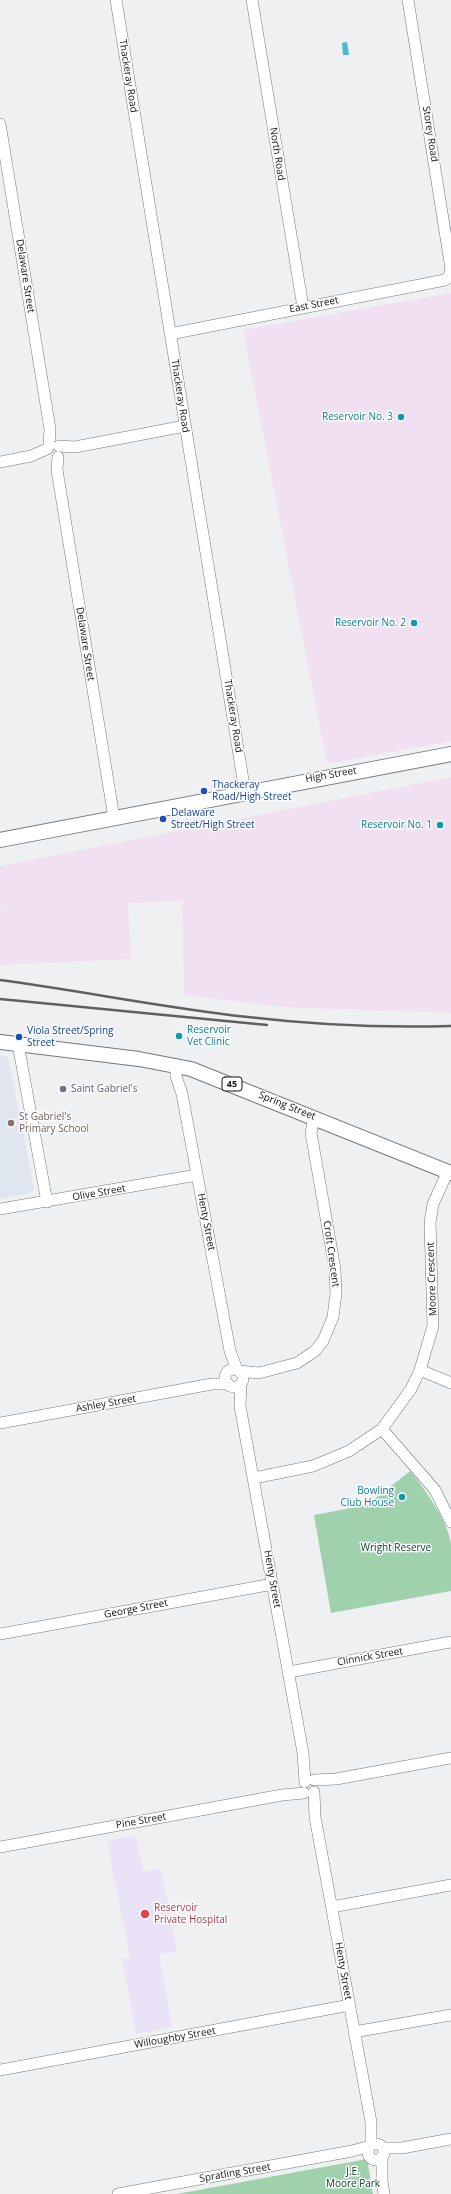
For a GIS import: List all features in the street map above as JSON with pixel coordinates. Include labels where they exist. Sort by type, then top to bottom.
[{"type":"main road","name":"High Street","points":[[0,840],[245,792],[451,754]]},
{"type":"main road","name":"Spring Street","points":[[0,1042],[182,1066],[314,1117],[449,1172]]},
{"type":"street","name":"Thackeray Road","points":[[116,0],[245,792]]},
{"type":"street","name":"North Road","points":[[252,0],[303,307]]},
{"type":"street","name":"Storey Road","points":[[408,0],[451,269]]},
{"type":"street","name":"Delaware Street","points":[[0,124],[114,818]]},
{"type":"street","name":"East Street","points":[[170,334],[446,280],[449,277],[451,269]]},
{"type":"street","points":[[0,462],[185,426]]},
{"type":"street","points":[[18,1044],[47,1202]]},
{"type":"street","name":"Henty Street","points":[[182,1066],[182,1094],[234,1378],[254,1478],[384,2194]]},
{"type":"street","name":"Croft Crescent","points":[[234,1378],[298,1364],[308,1357],[323,1341],[332,1317],[337,1282],[311,1133],[314,1117]]},
{"type":"street","name":"Moore Crescent","points":[[254,1478],[313,1466],[349,1451],[382,1429],[411,1390],[420,1370],[433,1326],[434,1314],[430,1223],[433,1204],[449,1172]]},
{"type":"street","name":"Olive Street","points":[[0,1209],[197,1175]]},
{"type":"street","points":[[420,1370],[451,1383]]},
{"type":"street","name":"Ashley Street","points":[[0,1423],[212,1384],[234,1378]]},
{"type":"street","points":[[382,1429],[435,1490],[451,1522]]},
{"type":"street","name":"George Street","points":[[0,1634],[273,1584]]},
{"type":"street","name":"Clinnick Street","points":[[289,1672],[451,1642]]},
{"type":"street","name":"Pine Street","points":[[0,1847],[282,1795],[336,1779],[451,1758]]},
{"type":"street","points":[[332,1907],[451,1885]]},
{"type":"street","name":"Willoughby Street","points":[[0,2070],[350,2005]]},
{"type":"street","points":[[354,2032],[451,2015]]},
{"type":"street","name":"Spratling Street","points":[[118,2194],[352,2151],[376,2151],[402,2148],[451,2139]]},
{"type":"shaded area","points":[[451,293],[451,741],[327,764],[243,330]]},
{"type":"shaded area","points":[[451,777],[451,1013],[282,1007],[184,995],[182,901],[128,903],[131,959],[0,965],[0,909],[9,908],[0,908],[0,866]]},
{"type":"shaded area","name":"St Gabriel's Primary School","points":[[0,1056],[8,1057],[34,1189],[31,1193],[0,1199]]},
{"type":"shaded area","name":"Reservoir Private Hospital","points":[[136,1836],[143,1872],[161,1868],[177,1951],[159,1954],[172,2027],[136,2034],[122,1959],[130,1957],[107,1841]]},
{"type":"green space","name":"Wright Reserve","points":[[410,1471],[435,1505],[449,1535],[451,1544],[451,1591],[331,1613],[314,1515],[367,1505]]},
{"type":"green space","name":"J.E. Moore Park","points":[[367,2159],[373,2194],[177,2194]]},
{"type":"water","points":[[347,42],[349,55],[343,55],[342,43]]},
{"type":"railway","points":[[0,980],[186,1009],[273,1020],[401,1027],[451,1026]]},
{"type":"railway","points":[[0,999],[267,1025]]},
{"type":"place","name":"Reservoir No. 3","points":[[401,417]]},
{"type":"place","name":"Reservoir No. 2","points":[[414,623]]},
{"type":"place","name":"Thackeray Road/High Street","points":[[204,791]]},
{"type":"place","name":"Delaware Street/High Street","points":[[163,819]]},
{"type":"place","name":"Reservoir No. 1","points":[[440,825]]},
{"type":"place","name":"Reservoir Vet Clinic","points":[[179,1036]]},
{"type":"place","name":"Viola Street/Spring Street","points":[[19,1037]]},
{"type":"place","name":"Saint Gabriel's","points":[[63,1089]]},
{"type":"place","name":"St Gabriel's Primary School","points":[[11,1123]]},
{"type":"place","name":"Bowling Club House","points":[[402,1497]]},
{"type":"place","name":"Reservoir Private Hospital","points":[[145,1914]]}]
